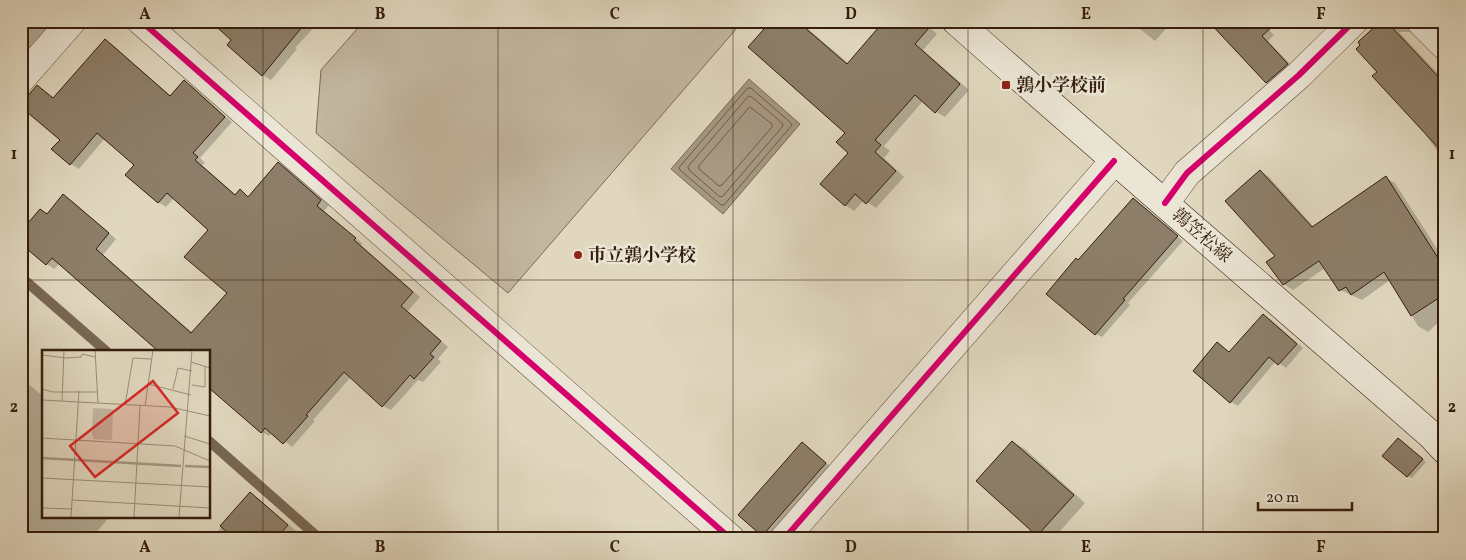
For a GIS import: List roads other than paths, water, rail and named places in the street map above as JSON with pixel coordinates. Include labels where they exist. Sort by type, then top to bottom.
[{"type":"street","points":[[21,80],[72,21]]},
{"type":"street","points":[[141,21],[731,539]]},
{"type":"street","name":"鶉笠松線","points":[[956,21],[1445,450]]},
{"type":"street","points":[[1165,203],[1187,173],[1299,75],[1354,21]]},
{"type":"street","points":[[1420,21],[1445,46]]},
{"type":"street","points":[[784,539],[1114,161]]},
{"type":"water","points":[[749,79],[800,124],[723,214],[671,169]]},
{"type":"waterway","points":[[21,277],[105,350]]},
{"type":"waterway","points":[[210,442],[320,539]]},
{"type":"place","name":"鶉小学校前","points":[[1006,85]]},
{"type":"place","name":"市立鶉小学校","points":[[578,255]]}]
